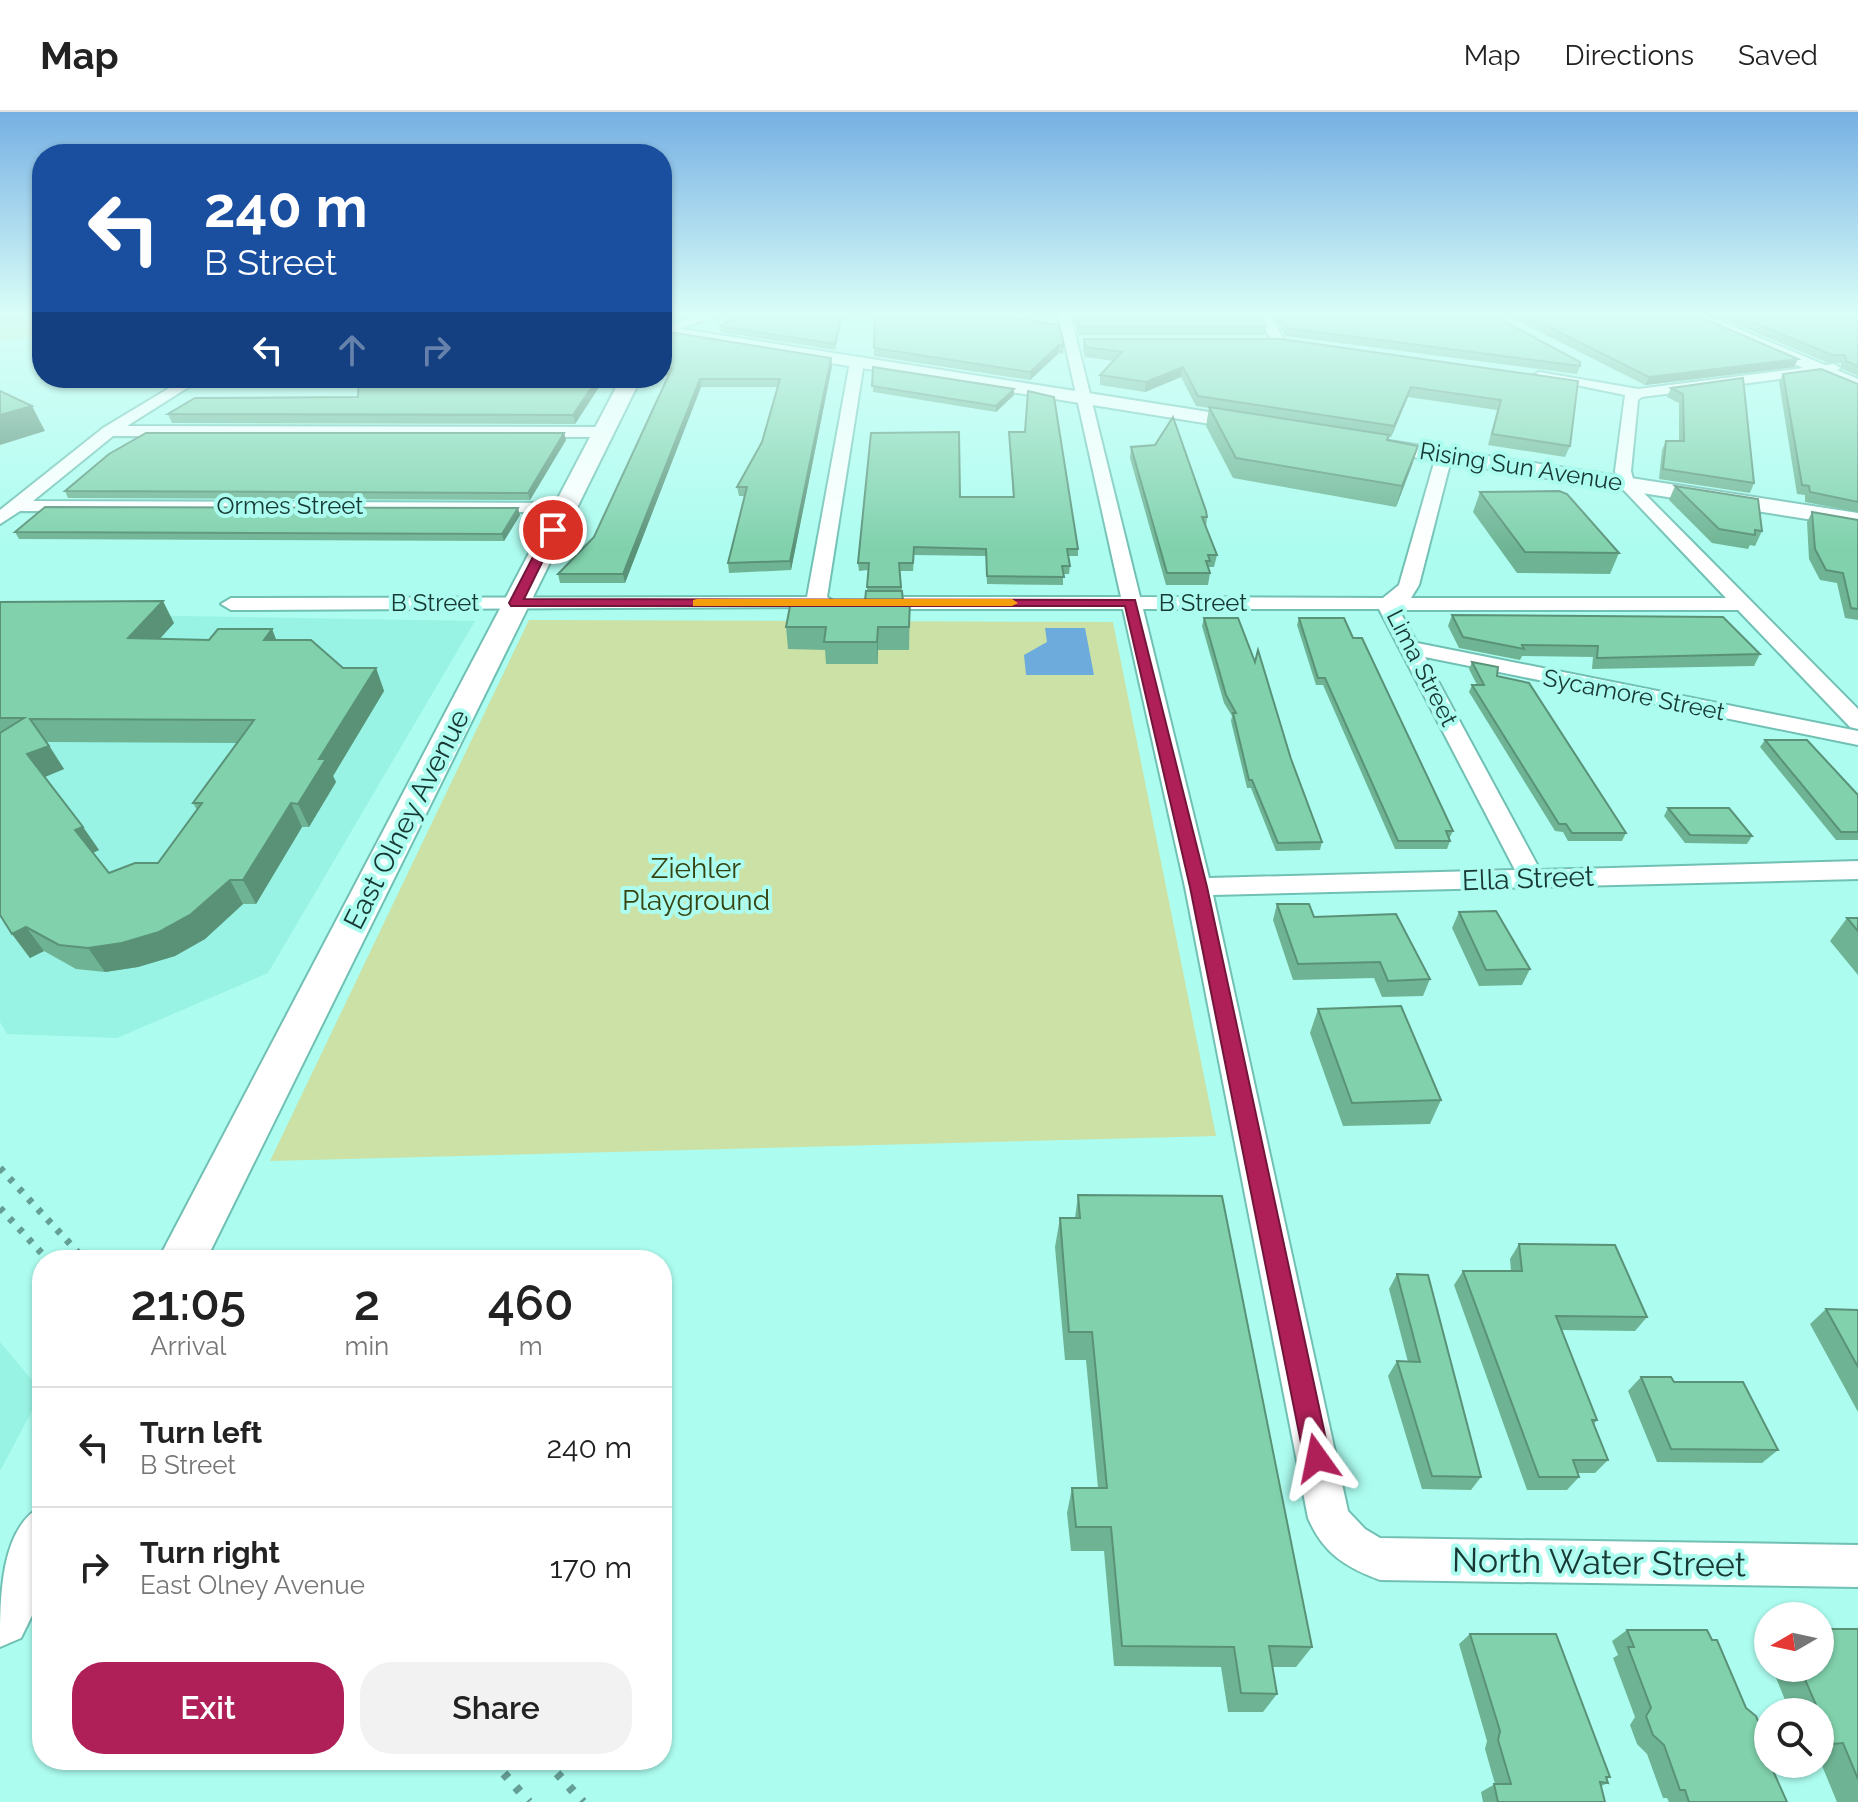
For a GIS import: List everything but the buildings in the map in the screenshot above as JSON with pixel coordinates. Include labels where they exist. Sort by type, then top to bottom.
[{"type":"street","points":[[0,519],[109,431],[173,392]]},
{"type":"street","name":"East Olney Avenue","points":[[187,1250],[624,392]]},
{"type":"street","points":[[816,603],[852,392]]},
{"type":"street","points":[[1051,392],[1288,430]]},
{"type":"street","points":[[1083,392],[1198,887]]},
{"type":"street","points":[[1631,392],[1651,392]]},
{"type":"street","points":[[1638,393],[1631,398],[1623,471],[1626,484],[1858,722]]},
{"type":"street","points":[[109,431],[603,432]]},
{"type":"street","name":"Rising Sun Avenue","points":[[1335,438],[1858,520]]},
{"type":"street","name":"Lima Street","points":[[1444,456],[1409,585],[1405,593],[1386,604],[1532,878]]},
{"type":"street","name":"Ormes Street","points":[[16,506],[564,507]]},
{"type":"street","name":"B Street","points":[[231,604],[1743,604]]},
{"type":"street","name":"Sycamore Street","points":[[1410,648],[1858,738]]},
{"type":"street","name":"Ella Street","points":[[1198,887],[1858,870]]},
{"type":"street","name":"North Water Street","points":[[1198,887],[1329,1518],[1345,1540],[1358,1552],[1380,1559],[1858,1566]]},
{"type":"street","points":[[0,1617],[32,1554]]},
{"type":"shaded area","points":[[0,613],[475,621],[268,973],[117,1038],[7,1034],[0,1022]]},
{"type":"shaded area","points":[[0,1342],[32,1380],[32,1411],[0,1471]]},
{"type":"green space","name":"Ziehler Playground","points":[[529,620],[1113,622],[1216,1136],[270,1161]]},
{"type":"water","points":[[1045,628],[1085,628],[1094,675],[1026,675],[1024,655],[1047,642]]},
{"type":"railway","points":[[0,1168],[76,1250]]},
{"type":"railway","points":[[0,1208],[39,1250]]},
{"type":"railway","points":[[501,1770],[529,1802]]},
{"type":"railway","points":[[554,1770],[583,1802]]},
{"type":"slow traffic","points":[[697,603],[1012,603]]},
{"type":"route","points":[[553,530],[516,603],[1130,603],[1198,887],[1317,1458]]}]
